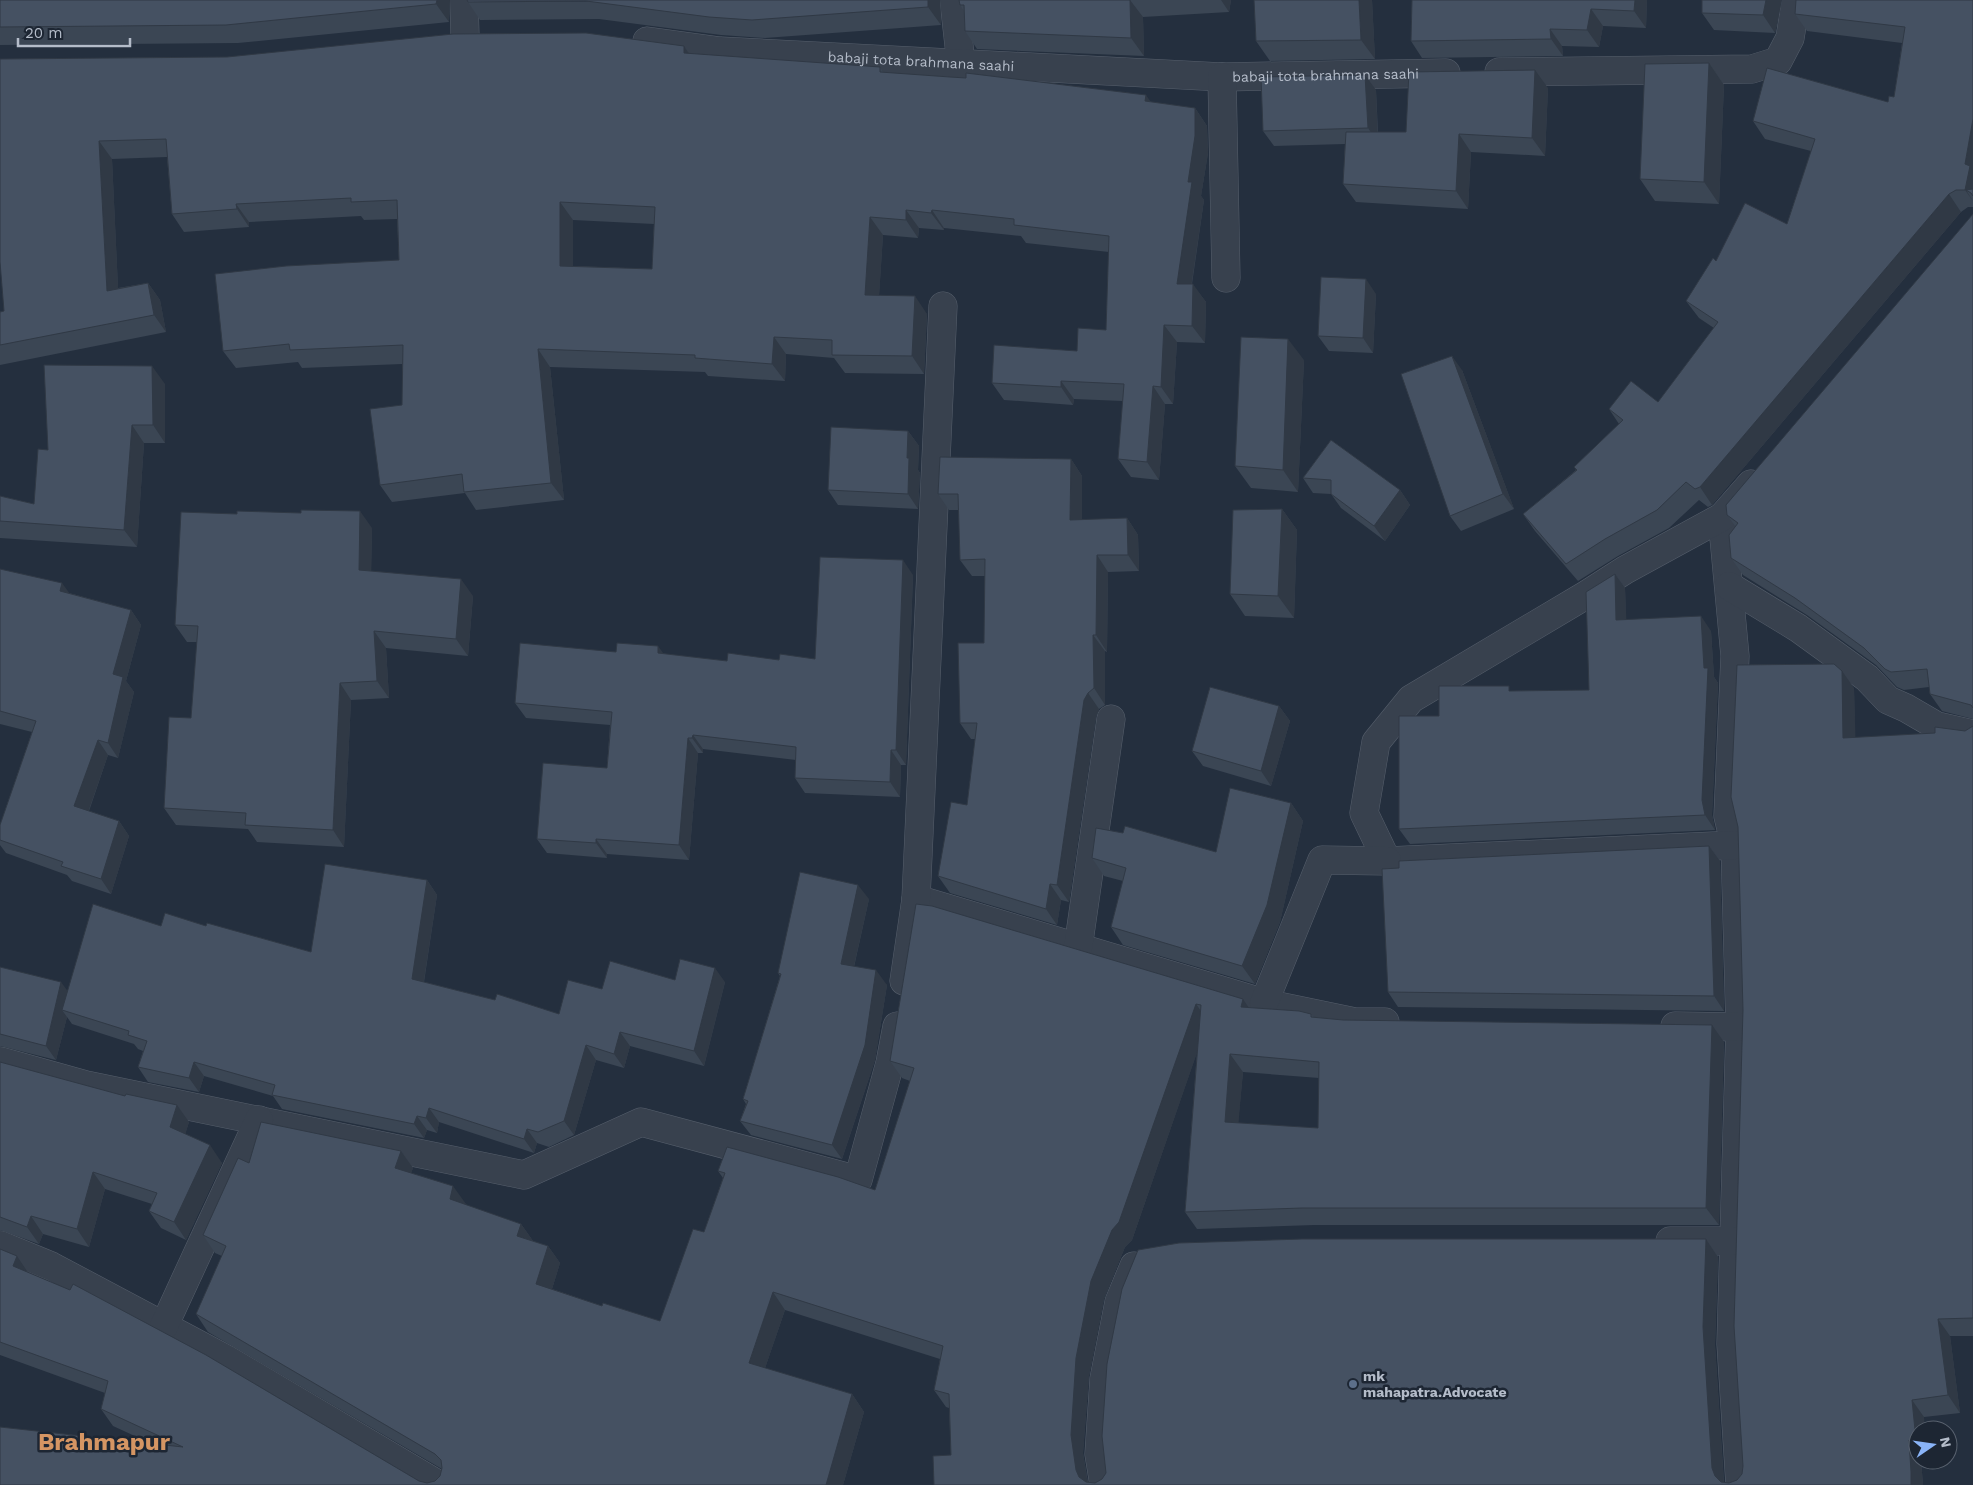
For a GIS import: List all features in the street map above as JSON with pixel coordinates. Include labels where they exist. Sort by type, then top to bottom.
[{"type":"street","points":[[464,0],[455,37],[493,36]]},
{"type":"street","points":[[954,0],[961,64]]},
{"type":"street","name":"babaji tota brahmana saahi","points":[[618,38],[720,51],[1222,76],[1752,69],[1778,61],[1790,38],[1796,0]]},
{"type":"street","points":[[1222,76],[1226,278]]},
{"type":"street","points":[[0,1061],[86,1085],[524,1175],[641,1122],[858,1180],[890,1063],[916,899],[943,306]]},
{"type":"street","points":[[1387,861],[1364,813],[1376,742],[1411,700],[1586,596],[1625,570],[1722,517],[1767,464]]},
{"type":"street","points":[[1722,517],[1735,656],[1728,816],[1735,845],[1740,1027],[1731,1344],[1740,1485]]},
{"type":"street","points":[[1728,586],[1798,628],[1866,678],[1888,700],[1937,726],[1973,734]]},
{"type":"street","points":[[1078,948],[1111,719]]},
{"type":"street","points":[[1264,1003],[1322,860],[1387,861],[1735,845]]},
{"type":"street","points":[[916,899],[1264,1003],[1355,1022],[1414,1023]]},
{"type":"street","points":[[1651,1026],[1740,1027]]},
{"type":"street","points":[[164,1326],[259,1120]]},
{"type":"street","points":[[1644,1241],[1733,1241]]},
{"type":"street","points":[[0,1245],[51,1266],[226,1359],[439,1485]]},
{"type":"street","points":[[1104,1485],[1099,1454],[1104,1379],[1119,1302],[1139,1253],[1156,1251]]},
{"type":"building","points":[[0,0],[437,0],[436,4],[226,25],[0,27]]},
{"type":"building","points":[[467,0],[928,0],[928,7],[752,20],[709,17],[586,1],[468,2]]},
{"type":"building","points":[[959,0],[1130,0],[1131,38],[965,31],[964,5],[960,5]]},
{"type":"building","points":[[1254,0],[1359,0],[1361,40],[1256,41]]},
{"type":"building","points":[[1412,0],[1635,0],[1634,11],[1591,9],[1587,30],[1550,29],[1551,39],[1411,41]]},
{"type":"building","points":[[1702,0],[1766,0],[1763,15],[1702,13]]},
{"type":"building","points":[[1796,0],[1973,0],[1973,119],[1965,164],[1970,166],[1965,190],[1956,190],[1949,194],[1700,487],[1695,489],[1686,482],[1657,510],[1605,539],[1566,564],[1523,514],[1577,470],[1574,467],[1623,420],[1609,409],[1631,381],[1658,402],[1718,322],[1686,301],[1713,258],[1716,261],[1745,203],[1787,224],[1815,139],[1753,121],[1767,68],[1888,102],[1889,96],[1894,97],[1905,27],[1795,14]]},
{"type":"building","points":[[586,33],[684,46],[684,53],[880,67],[880,72],[950,77],[966,78],[966,73],[1146,95],[1145,101],[1195,108],[1195,136],[1188,182],[1192,182],[1177,284],[1193,284],[1192,326],[1164,325],[1161,387],[1153,386],[1147,462],[1118,459],[1124,384],[1061,381],[1061,387],[992,383],[994,345],[1077,351],[1078,328],[1106,330],[1109,236],[1014,225],[1014,219],[932,210],[931,213],[906,210],[906,220],[870,217],[865,295],[915,296],[912,356],[832,355],[832,340],[774,337],[772,364],[695,358],[695,355],[538,349],[551,483],[464,492],[462,474],[380,485],[370,409],[402,405],[403,345],[290,350],[289,344],[223,351],[215,274],[286,266],[399,260],[397,200],[351,202],[351,198],[236,204],[237,209],[172,214],[166,139],[99,141],[107,291],[148,283],[154,315],[0,345],[0,312],[4,311],[0,262],[0,59],[227,57],[453,34]],"holes":[[[560,202],[655,207],[652,269],[560,266]]]},
{"type":"building","points":[[1709,63],[1704,182],[1640,179],[1645,64]]},
{"type":"building","points":[[1535,70],[1532,138],[1459,134],[1456,191],[1343,184],[1346,132],[1406,132],[1409,72]]},
{"type":"building","points":[[1365,75],[1368,128],[1263,131],[1261,77]]},
{"type":"building","points":[[1973,189],[1973,196],[1966,190]]},
{"type":"building","points":[[1973,214],[1973,708],[1971,705],[1930,694],[1927,669],[1891,672],[1885,669],[1864,648],[1795,598],[1731,558],[1729,535],[1738,523],[1727,515],[1726,505]]},
{"type":"building","points":[[1321,277],[1366,279],[1363,338],[1318,336]]},
{"type":"building","points":[[1241,337],[1288,339],[1283,470],[1235,466]]},
{"type":"building","points":[[1452,356],[1503,494],[1450,516],[1401,374]]},
{"type":"building","points":[[44,365],[152,366],[153,425],[132,425],[124,530],[0,521],[0,496],[34,504],[38,449],[48,450]]},
{"type":"building","points":[[831,427],[908,431],[908,494],[828,490]]},
{"type":"building","points":[[1331,440],[1400,490],[1374,526],[1331,494],[1331,480],[1303,478]]},
{"type":"building","points":[[940,457],[1071,459],[1070,520],[1127,518],[1128,555],[1097,555],[1096,635],[1093,635],[1094,688],[1084,700],[1057,885],[1050,884],[1046,909],[938,876],[951,802],[967,805],[977,723],[960,723],[958,643],[984,643],[985,559],[960,560],[958,494],[938,494]]},
{"type":"building","points":[[1282,509],[1278,596],[1230,594],[1233,510]]},
{"type":"building","points":[[301,510],[360,511],[359,570],[461,579],[456,639],[374,631],[377,681],[340,683],[333,830],[245,825],[246,813],[164,808],[169,717],[191,718],[198,626],[175,625],[181,512],[237,514],[237,511],[301,513]]},
{"type":"building","points":[[820,557],[903,560],[896,750],[891,750],[890,782],[795,778],[796,747],[693,735],[692,738],[688,738],[679,845],[596,839],[596,843],[537,839],[543,763],[607,768],[612,712],[515,703],[520,643],[616,652],[617,643],[658,646],[658,653],[727,661],[728,653],[779,660],[780,654],[815,659]]},
{"type":"building","points":[[0,569],[62,583],[60,591],[131,610],[113,674],[123,677],[108,743],[98,740],[74,806],[119,821],[101,879],[61,866],[63,862],[0,840],[0,825],[36,721],[0,711]]},
{"type":"building","points":[[1615,574],[1616,620],[1701,616],[1704,668],[1708,668],[1702,800],[1705,815],[1399,829],[1399,716],[1439,716],[1439,686],[1509,686],[1509,691],[1589,690],[1586,592]]},
{"type":"building","points":[[1834,664],[1842,671],[1843,738],[1935,733],[1935,727],[1965,731],[1973,726],[1973,1318],[1938,1319],[1948,1395],[1912,1400],[1914,1420],[1908,1420],[1908,1470],[1911,1470],[1911,1485],[934,1485],[933,1456],[951,1455],[949,1394],[934,1390],[943,1346],[773,1292],[749,1363],[852,1394],[826,1485],[0,1485],[0,1427],[183,1447],[101,1409],[108,1381],[0,1342],[0,1249],[17,1256],[13,1266],[70,1290],[73,1284],[206,1355],[419,1481],[427,1483],[435,1481],[440,1476],[442,1468],[441,1460],[435,1454],[196,1314],[226,1246],[203,1235],[238,1158],[249,1163],[261,1122],[401,1151],[395,1168],[453,1186],[450,1199],[521,1224],[517,1236],[548,1246],[536,1284],[602,1306],[603,1303],[660,1321],[693,1229],[704,1232],[725,1173],[718,1171],[727,1147],[838,1177],[875,1190],[914,1068],[890,1061],[916,904],[932,906],[1243,999],[1241,1007],[1299,1011],[1311,1014],[1311,1017],[1343,1020],[1712,1025],[1706,1208],[1302,1208],[1185,1212],[1201,1005],[1196,1004],[1119,1222],[1112,1230],[1091,1281],[1076,1358],[1071,1435],[1076,1470],[1079,1477],[1086,1482],[1095,1483],[1102,1479],[1106,1473],[1102,1436],[1107,1364],[1122,1289],[1138,1250],[1179,1243],[1302,1239],[1706,1239],[1703,1327],[1712,1468],[1715,1476],[1721,1482],[1729,1483],[1737,1480],[1742,1474],[1743,1466],[1734,1326],[1743,1010],[1738,827],[1731,797],[1737,665]],"holes":[[[1230,1054],[1319,1062],[1318,1128],[1225,1122]]]},
{"type":"building","points":[[1210,687],[1279,706],[1261,771],[1192,751]]},
{"type":"building","points":[[1230,788],[1291,803],[1267,905],[1242,966],[1111,927],[1126,868],[1092,858],[1096,828],[1123,833],[1125,826],[1216,852]]},
{"type":"building","points":[[1709,846],[1714,996],[1388,992],[1382,869],[1399,868],[1399,861]]},
{"type":"building","points":[[325,864],[427,880],[412,979],[495,1000],[497,994],[559,1014],[568,980],[602,989],[610,961],[675,980],[680,959],[715,968],[694,1051],[620,1032],[614,1054],[586,1045],[564,1121],[538,1132],[527,1129],[524,1139],[429,1108],[426,1118],[417,1116],[414,1124],[272,1095],[275,1085],[194,1062],[189,1078],[138,1067],[147,1041],[128,1035],[129,1031],[62,1010],[93,904],[161,926],[165,913],[206,926],[207,923],[311,952]]},
{"type":"building","points":[[800,872],[858,885],[841,964],[876,970],[865,1045],[832,1145],[740,1121],[748,1101],[743,1099],[781,974],[778,973]]},
{"type":"building","points":[[0,967],[61,982],[46,1046],[0,1034]]},
{"type":"building","points":[[0,1062],[125,1096],[126,1094],[177,1105],[170,1127],[210,1145],[174,1222],[149,1211],[157,1193],[93,1172],[77,1229],[31,1216],[27,1227],[0,1217]]},
{"type":"place","name":"mk mahapatra.Advocate","points":[[1353,1384]]},
{"type":"district","name":"Brahmapur","points":[[104,1442]]}]
